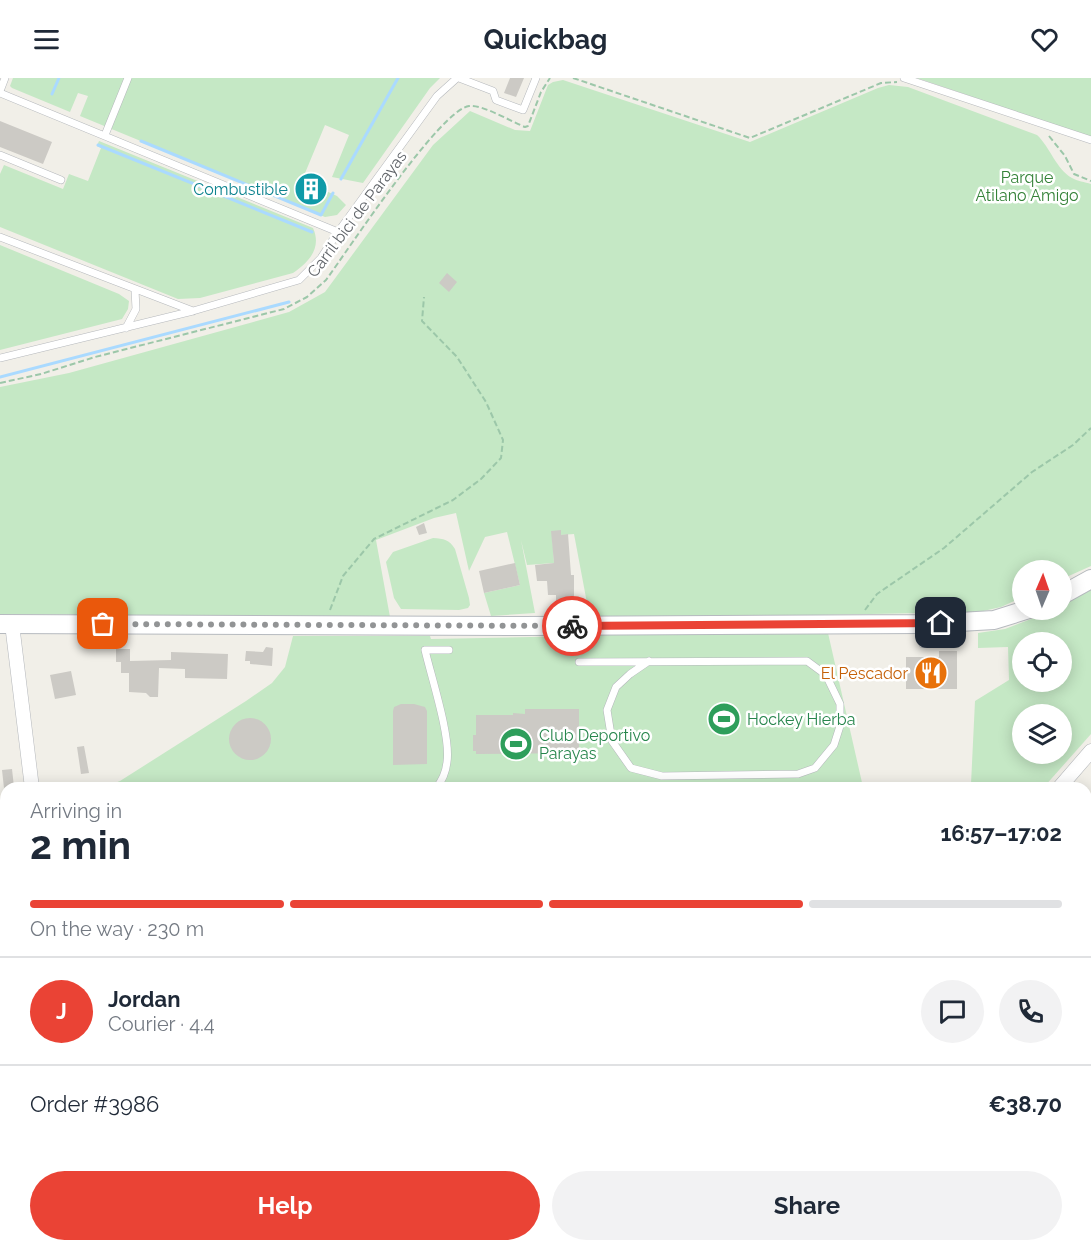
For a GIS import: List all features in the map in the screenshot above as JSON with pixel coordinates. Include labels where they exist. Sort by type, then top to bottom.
[{"type":"street","points":[[1072,589],[1091,579]]},
{"type":"street","points":[[31,782],[6,624],[329,625],[561,619],[924,624],[993,620],[1012,614]]},
{"type":"street","points":[[1064,782],[1091,751]]},
{"type":"lane","points":[[5,78],[0,92],[338,232]]},
{"type":"lane","points":[[105,135],[128,78]]},
{"type":"lane","points":[[0,358],[193,311],[299,280],[321,258],[436,96],[458,78],[493,91],[496,100],[523,110],[536,78]]},
{"type":"lane","points":[[903,80],[1091,141]]},
{"type":"lane","points":[[0,156],[61,180]]},
{"type":"lane","points":[[0,237],[193,311]]},
{"type":"lane","points":[[126,328],[136,309],[135,290]]},
{"type":"lane","points":[[923,644],[924,624]]},
{"type":"lane","points":[[441,782],[447,762],[447,746],[425,650],[449,650]]},
{"type":"lane","points":[[579,662],[649,661],[807,661],[826,675],[840,704],[840,726],[834,745],[814,768],[798,774],[662,776],[631,768],[612,741],[607,710],[616,687],[649,661]]},
{"type":"path","name":"Carril bici de Parayas","points":[[0,382],[41,374],[96,357],[284,309],[308,297],[326,280],[420,149],[453,115],[460,109],[474,106],[525,127],[528,126],[541,92],[550,78]]},
{"type":"path","points":[[573,78],[750,138],[881,83],[903,80]]},
{"type":"path","points":[[1041,130],[1049,136],[1065,156],[1074,174],[1091,181]]},
{"type":"path","points":[[329,625],[330,606],[343,576],[374,539],[453,500],[481,479],[501,458],[503,440],[486,402],[457,357],[422,321],[424,297]]},
{"type":"path","points":[[854,624],[877,594],[944,548],[1032,472],[1074,445],[1091,428]]},
{"type":"green space","points":[[13,78],[440,78],[430,88],[363,183],[332,177],[349,135],[325,125],[298,190],[321,200],[326,191],[337,196],[346,205],[337,215],[325,217],[80,116],[88,96],[78,93],[70,112],[12,88],[10,86]]},
{"type":"green space","points":[[917,78],[1091,78],[1091,137]]},
{"type":"green space","name":"Parque Atilano Amigo","points":[[563,80],[750,142],[889,85],[908,87],[1037,135],[1066,174],[1091,184],[1091,566],[1072,575],[1072,560],[1012,560],[1012,602],[979,612],[590,619],[574,534],[561,535],[561,531],[552,532],[554,563],[527,565],[521,540],[535,613],[491,616],[484,593],[520,585],[507,532],[485,537],[469,571],[456,513],[434,518],[376,540],[390,617],[0,614],[0,387],[69,373],[289,312],[325,292],[433,145],[470,111],[515,130],[530,131],[548,85]]},
{"type":"green space","points":[[99,141],[313,228],[316,242],[312,254],[293,273],[200,298],[178,299],[0,227],[0,174],[4,165],[63,189],[69,174],[88,181],[101,148],[97,146]]},
{"type":"green space","points":[[0,245],[119,294],[129,301],[128,309],[122,319],[0,350]]},
{"type":"green space","points":[[433,538],[446,540],[455,549],[469,598],[468,608],[459,610],[401,609],[394,598],[386,562],[393,552]]},
{"type":"green space","points":[[1091,588],[1091,734],[1072,755],[1072,704],[1012,704],[1012,764],[1064,764],[1048,782],[971,782],[975,701],[1009,680],[1008,647],[978,648],[978,633],[1005,629],[1028,620],[1072,620],[1072,600]]},
{"type":"green space","name":"Club Deportivo Parayas","points":[[578,633],[828,633],[862,782],[117,782],[272,683],[285,667],[293,636],[430,636],[431,639],[577,636]]},
{"type":"building","points":[[510,78],[524,78],[516,97],[504,93]]},
{"type":"building","points":[[0,121],[52,142],[43,164],[0,147]]},
{"type":"building","name":"Combustible","points":[[306,181],[321,187],[316,196],[302,190]]},
{"type":"building","points":[[447,273],[457,282],[449,292],[439,283]]},
{"type":"building","points":[[424,523],[427,533],[419,535],[416,527]]},
{"type":"building","points":[[561,530],[561,535],[568,534],[571,575],[574,575],[574,603],[556,603],[556,595],[548,595],[547,581],[537,581],[535,565],[554,563],[551,531]]},
{"type":"building","points":[[515,563],[520,585],[484,593],[479,571]]},
{"type":"building","points":[[266,647],[273,648],[272,666],[250,664],[250,661],[245,661],[246,651],[263,652]]},
{"type":"building","points":[[116,649],[130,649],[130,661],[171,660],[171,652],[228,654],[227,679],[185,678],[185,669],[159,668],[158,697],[150,697],[146,693],[129,692],[129,673],[121,673],[121,662],[116,662]]},
{"type":"building","name":"El Pescador","points":[[939,651],[957,651],[957,689],[906,689],[906,657],[939,657]]},
{"type":"building","points":[[71,671],[76,695],[55,699],[50,675]]},
{"type":"building","points":[[401,704],[414,704],[425,707],[427,711],[427,764],[393,765],[393,711],[394,707]]},
{"type":"building","points":[[525,709],[579,709],[579,753],[476,754],[476,751],[473,751],[476,715],[525,714]]},
{"type":"building","points":[[250,718],[265,724],[271,739],[265,754],[250,760],[235,754],[229,739],[235,724]]},
{"type":"building","points":[[84,746],[89,773],[81,774],[77,747]]},
{"type":"building","points":[[12,769],[13,782],[3,782],[2,770]]},
{"type":"waterway","points":[[52,94],[59,78]]},
{"type":"waterway","points":[[341,179],[398,78]]},
{"type":"waterway","points":[[141,141],[321,215],[333,193]]},
{"type":"waterway","points":[[98,145],[312,232]]},
{"type":"waterway","points":[[0,377],[289,302]]},
{"type":"way so far","points":[[103,624],[572,626]]},
{"type":"place","name":"Combustible","points":[[311,189]]},
{"type":"place","name":"El Pescador","points":[[931,673]]},
{"type":"place","name":"Hockey Hierba","points":[[724,719]]},
{"type":"place","name":"Club Deportivo Parayas","points":[[516,744]]},
{"type":"route","points":[[572,626],[941,623]]}]
